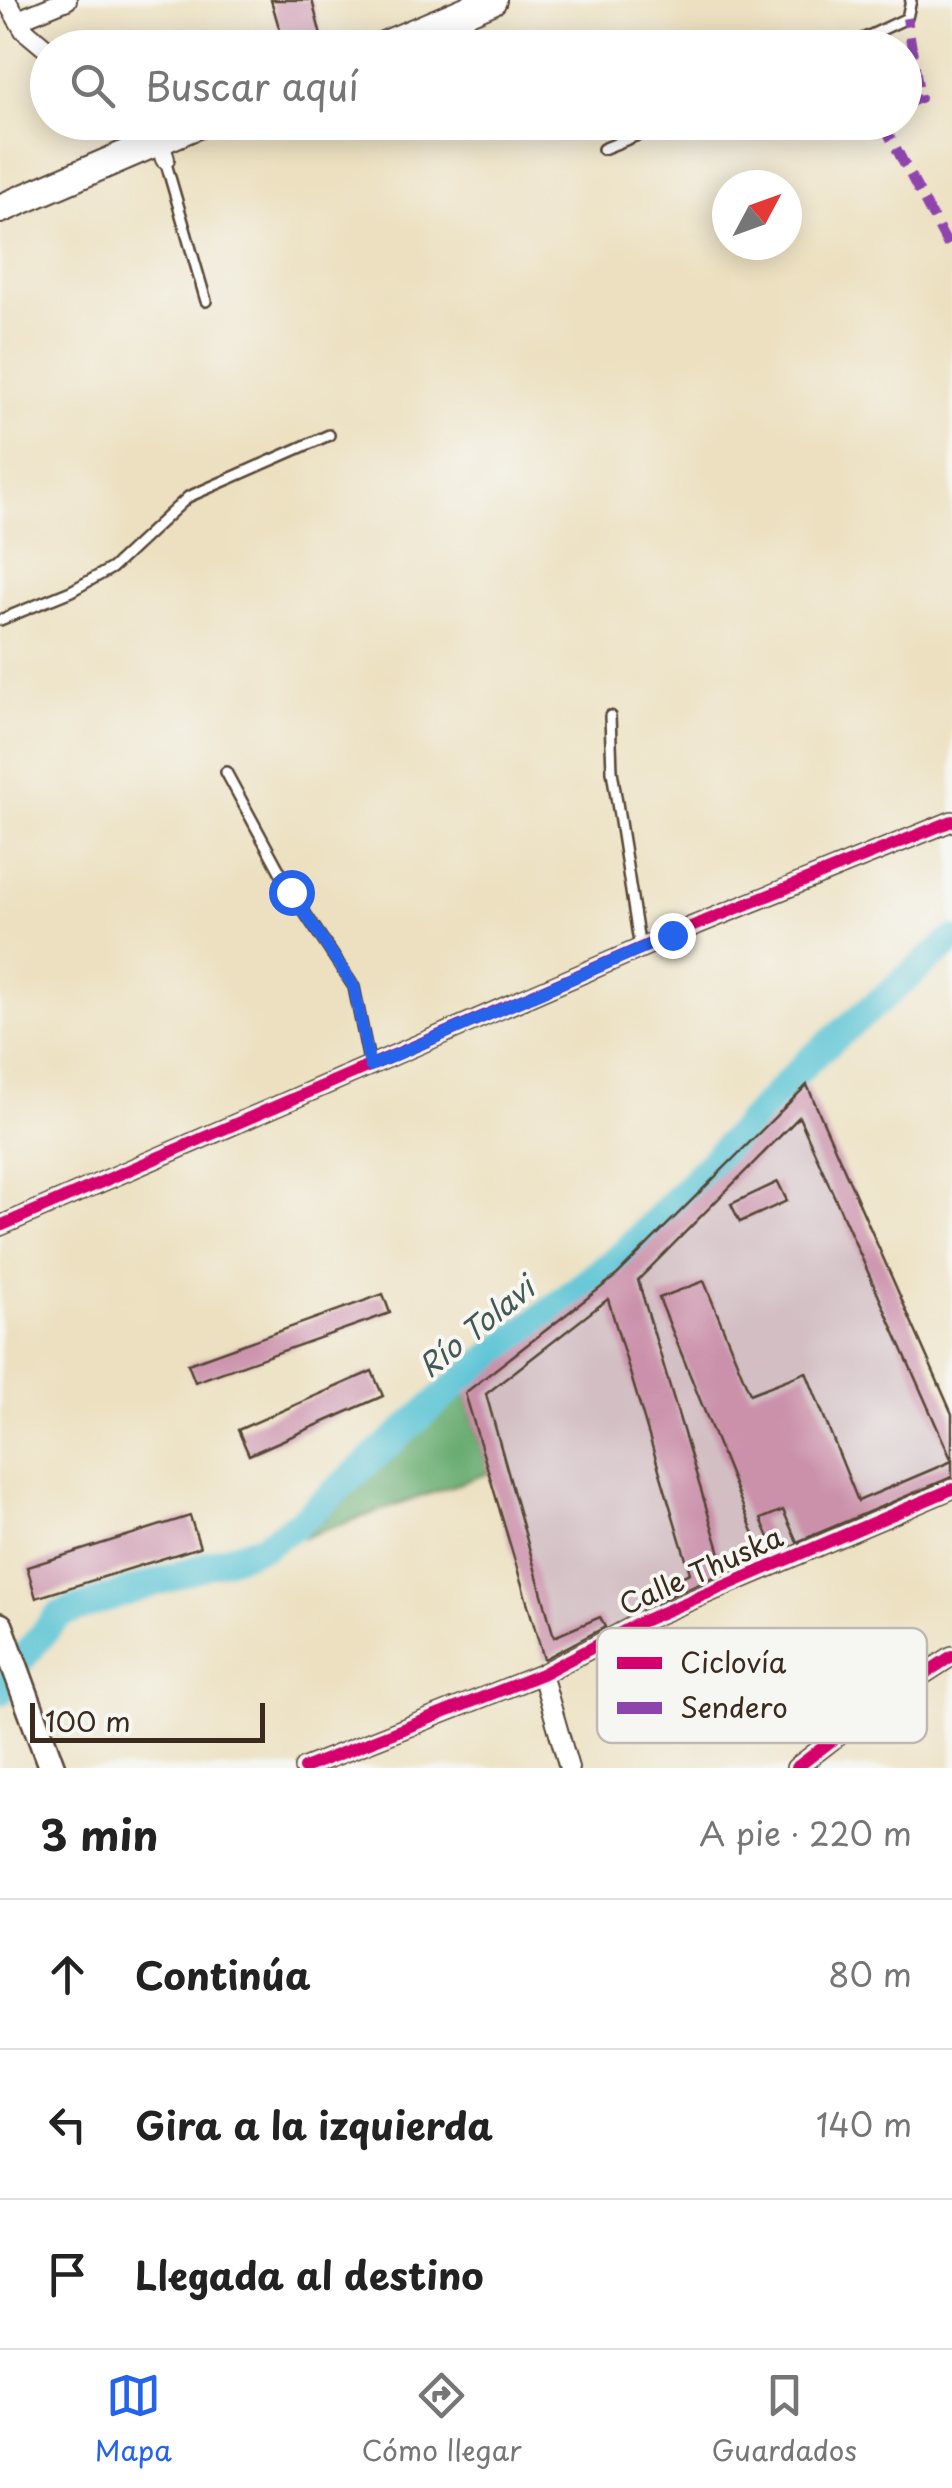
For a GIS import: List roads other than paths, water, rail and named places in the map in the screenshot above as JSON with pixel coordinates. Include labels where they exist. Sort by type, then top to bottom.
[{"type":"main road","points":[[421,30],[492,0]]},
{"type":"main road","points":[[0,209],[162,150],[176,140]]},
{"type":"main road","points":[[0,1626],[52,1768]]},
{"type":"street","points":[[6,0],[30,32]]},
{"type":"street","points":[[18,20],[67,0]]},
{"type":"street","points":[[153,140],[162,150]]},
{"type":"street","points":[[0,1226],[640,948],[952,821]]},
{"type":"street","name":"Calle Thuska","points":[[630,1628],[952,1489]]},
{"type":"street","name":"Calle Thuska","points":[[304,1768],[542,1674],[597,1645]]},
{"type":"street","points":[[927,1672],[952,1656]]},
{"type":"street","points":[[542,1674],[569,1768]]},
{"type":"street","points":[[796,1768],[828,1743]]},
{"type":"lane","points":[[881,30],[907,18],[910,0]]},
{"type":"lane","points":[[603,149],[625,140]]},
{"type":"lane","points":[[162,150],[206,301]]},
{"type":"lane","points":[[0,620],[70,592],[112,568],[188,497],[329,435]]},
{"type":"lane","points":[[610,716],[612,771],[640,948]]},
{"type":"lane","points":[[226,772],[291,892],[354,987],[370,1066]]},
{"type":"waterway","name":"Río Tolavi","points":[[0,1692],[2,1682],[59,1615],[264,1546],[300,1522],[471,1372],[625,1252],[809,1060],[952,940]]}]
